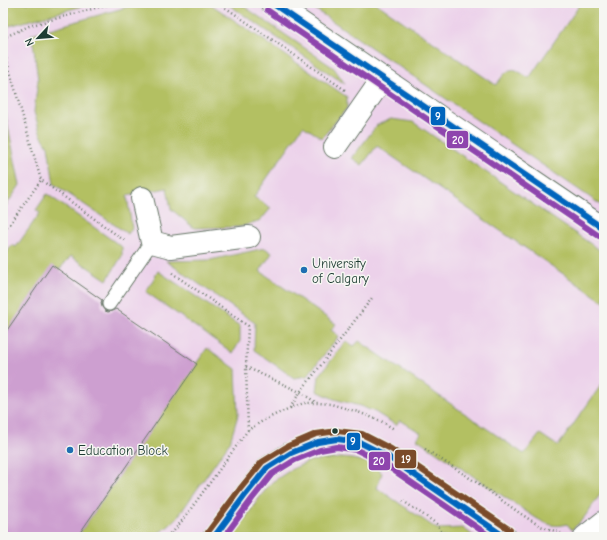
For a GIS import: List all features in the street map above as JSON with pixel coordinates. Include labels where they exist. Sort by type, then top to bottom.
[{"type":"street","points":[[272,3],[604,230]]},
{"type":"street","points":[[335,147],[383,78]]},
{"type":"street","points":[[142,198],[152,242],[171,247],[249,237]]},
{"type":"street","points":[[214,537],[246,494],[268,468],[291,453],[318,442],[337,439],[359,442],[387,456],[505,537]]},
{"type":"street","points":[[585,537],[603,528]]},
{"type":"lane","points":[[109,304],[152,242]]},
{"type":"path","points":[[3,38],[29,26],[114,3]]},
{"type":"path","points":[[219,3],[365,103]]},
{"type":"path","points":[[3,47],[41,180],[126,241]]},
{"type":"path","points":[[3,234],[41,180]]},
{"type":"path","points":[[166,269],[248,326],[246,367],[248,430]]},
{"type":"path","points":[[290,408],[300,392],[372,298]]},
{"type":"path","points":[[246,367],[300,392],[317,403]]},
{"type":"path","points":[[400,498],[437,524],[442,532],[433,537]]},
{"type":"path","points":[[162,537],[172,533]]},
{"type":"shaded area","name":"University of Calgary","points":[[3,3],[604,3],[604,537],[3,537]]},
{"type":"green space","points":[[5,3],[94,3],[9,26],[3,22],[3,7]]},
{"type":"green space","points":[[141,3],[209,3],[347,97],[347,108],[322,138],[303,126],[254,197],[271,208],[261,220],[240,227],[194,228],[171,209],[167,188],[127,196],[132,228],[128,234],[54,184],[48,146],[41,135],[34,112],[38,80],[32,34]]},
{"type":"green space","points":[[226,3],[239,3],[334,68],[345,84]]},
{"type":"green space","points":[[306,3],[376,3],[496,85],[508,71],[511,70],[518,71],[529,78],[581,3],[604,3],[604,207]]},
{"type":"green space","points":[[3,102],[20,185],[3,210]]},
{"type":"green space","points":[[391,119],[413,122],[604,253],[604,302],[377,146],[362,165],[352,158],[377,125]]},
{"type":"green space","points":[[47,194],[122,247],[122,256],[107,280],[71,256],[3,336],[3,258],[12,245],[16,247],[40,213],[36,210]]},
{"type":"green space","points":[[265,248],[272,253],[260,271],[336,324],[331,330],[339,336],[307,376],[294,378],[254,350],[255,323],[166,261],[210,260]]},
{"type":"green space","points":[[158,271],[240,326],[240,341],[233,353],[146,292]]},
{"type":"green space","points":[[346,341],[354,346],[359,341],[524,454],[540,434],[558,446],[604,381],[604,489],[583,519],[572,530],[567,524],[558,526],[547,524],[540,520],[417,439],[421,433],[400,420],[396,425],[375,412],[334,399],[317,391],[319,376]]},
{"type":"green space","points":[[207,348],[236,369],[238,415],[230,442],[177,518],[161,531],[150,537],[77,537]]},
{"type":"green space","points":[[341,458],[363,461],[374,466],[382,473],[377,488],[437,529],[463,528],[475,537],[232,537],[272,482],[292,469],[310,461]]},
{"type":"building","name":"Education Block","points":[[52,265],[102,300],[102,307],[105,311],[108,312],[116,309],[197,364],[77,537],[3,537],[3,336]]},
{"type":"transit line","name":"9","points":[[272,3],[604,229]]},
{"type":"transit line","name":"20","points":[[267,10],[599,236]]},
{"type":"transit line","name":"19","points":[[208,532],[262,462],[288,446],[316,434],[337,431],[362,434],[391,449],[510,530]]},
{"type":"transit line","name":"9","points":[[214,537],[267,468],[291,453],[318,442],[337,439],[359,442],[387,456],[505,537]]},
{"type":"transit line","name":"20","points":[[224,537],[272,474],[295,460],[320,450],[337,447],[357,450],[383,463],[491,537]]},
{"type":"place","name":"University of Calgary","points":[[304,270]]},
{"type":"place","name":"Education Block","points":[[70,450]]}]
